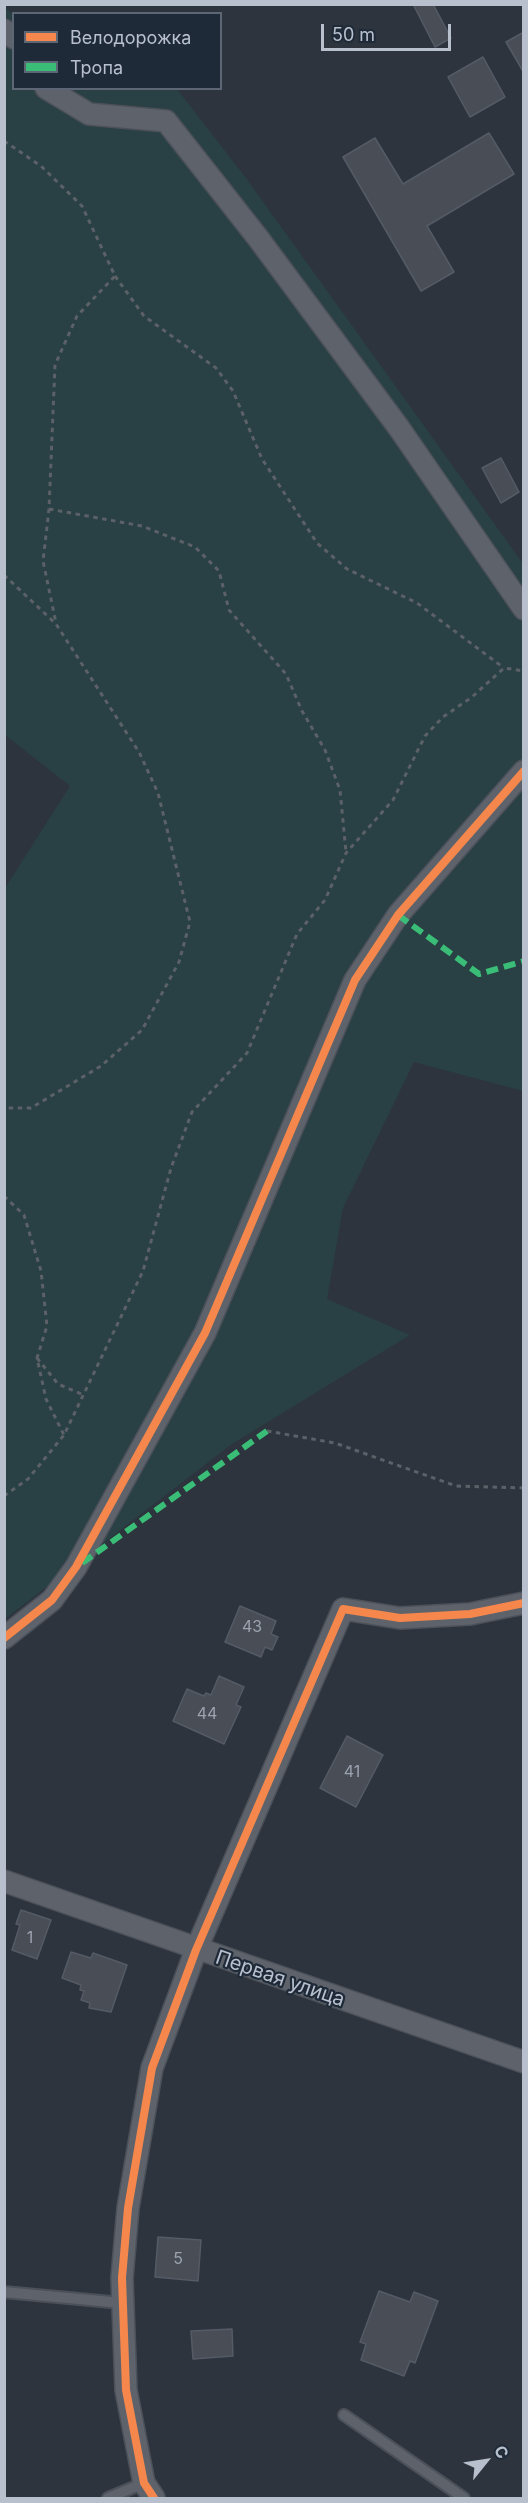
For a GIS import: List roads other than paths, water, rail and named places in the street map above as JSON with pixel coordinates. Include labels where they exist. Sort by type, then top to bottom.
[{"type":"street","points":[[49,90],[89,114],[166,121],[258,238],[399,428],[524,609]]},
{"type":"street","points":[[4,1638],[52,1599],[76,1567],[205,1333],[355,980],[398,915],[524,771]]},
{"type":"street","points":[[149,2491],[126,2390],[122,2278],[128,2208],[152,2068],[196,1950],[343,1609],[400,1618],[470,1614],[524,1604]]},
{"type":"street","name":"Первая улица","points":[[4,1881],[196,1950],[524,2062]]},
{"type":"lane","points":[[4,2292],[122,2303]]},
{"type":"lane","points":[[344,2415],[464,2499]]},
{"type":"lane","points":[[108,2499],[149,2491]]}]
